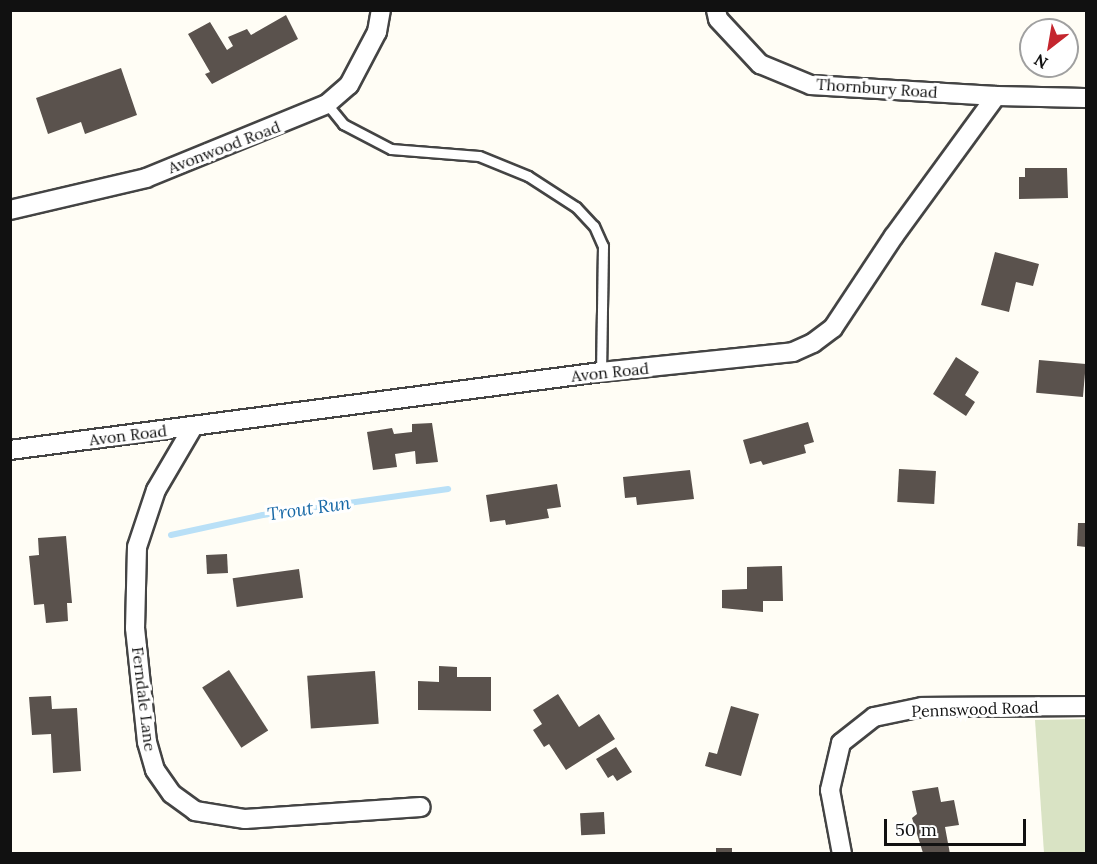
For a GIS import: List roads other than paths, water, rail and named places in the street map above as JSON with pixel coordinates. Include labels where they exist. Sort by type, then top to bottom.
[{"type":"street","name":"Avonwood Road","points":[[10,210],[146,178],[327,104],[349,85],[377,32],[381,10]]},
{"type":"street","name":"Thornbury Road","points":[[716,10],[718,20],[760,64],[811,85],[996,96]]},
{"type":"street","points":[[996,96],[1086,98]]},
{"type":"street","name":"Avon Road","points":[[10,450],[601,372],[793,352],[813,344],[833,328],[894,236],[996,96]]},
{"type":"street","name":"Ferndale Lane","points":[[193,427],[156,490],[137,547],[135,628],[147,742],[155,770],[172,794],[195,811],[245,819],[422,807]]},
{"type":"street","name":"Pennswood Road","points":[[842,854],[830,790],[841,743],[874,717],[922,707],[1086,706]]},
{"type":"lane","points":[[327,104],[343,124],[391,149],[479,156],[528,176],[576,207],[594,226],[603,246],[601,372]]},
{"type":"waterway","name":"Trout Run","points":[[171,535],[263,515],[448,489]]}]
